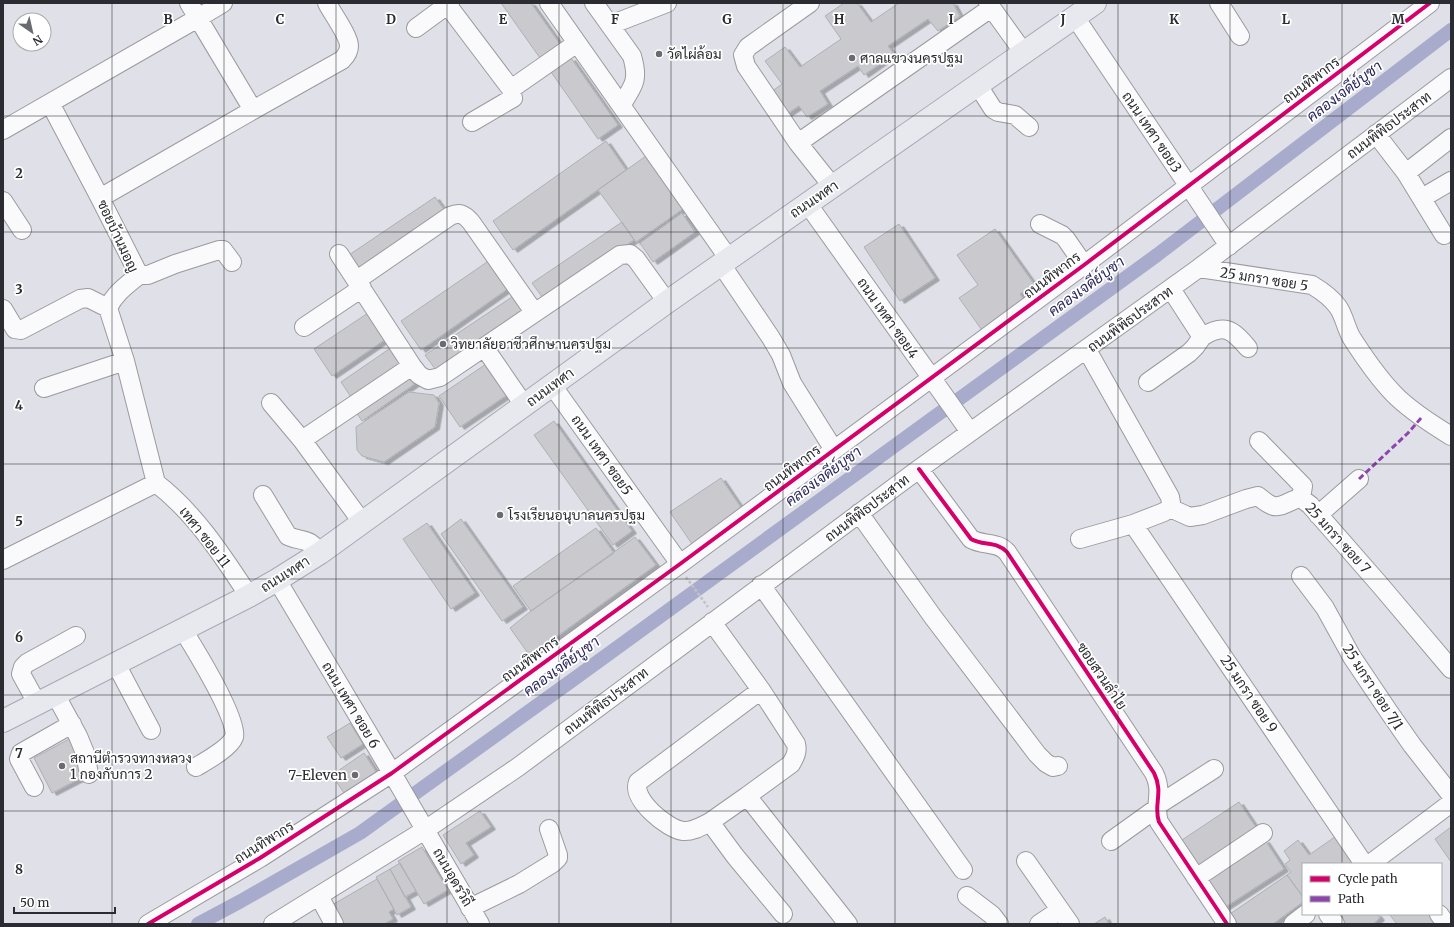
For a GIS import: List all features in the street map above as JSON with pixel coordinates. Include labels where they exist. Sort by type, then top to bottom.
[{"type":"main road","name":"ถนนเทศา","points":[[3,721],[249,596],[320,553],[667,302],[1095,3]]},
{"type":"street","points":[[3,130],[50,103],[194,11],[223,3]]},
{"type":"street","points":[[100,198],[342,60],[348,53],[349,46],[347,38],[327,3]]},
{"type":"street","points":[[594,3],[632,56],[635,67],[634,84],[622,104]]},
{"type":"street","points":[[610,25],[667,3]]},
{"type":"street","points":[[810,3],[748,47],[743,56],[746,66],[798,143],[833,187]]},
{"type":"street","points":[[1218,3],[1240,36]]},
{"type":"street","name":"ถนนทิพากร","points":[[148,924],[260,858],[392,773],[834,450],[935,384],[1084,265],[1193,192],[1430,3]]},
{"type":"street","points":[[416,28],[448,4],[510,89],[513,98],[472,122]]},
{"type":"street","points":[[552,4],[622,104],[725,262],[781,355],[792,383],[834,450]]},
{"type":"street","points":[[798,143],[989,6],[1024,53]]},
{"type":"street","points":[[194,11],[253,110]]},
{"type":"street","name":"ถนน เทศา ซอย3","points":[[1075,17],[1226,241]]},
{"type":"street","points":[[510,89],[578,43]]},
{"type":"street","name":"ถนนพิพิธประสาท","points":[[273,924],[319,896],[421,823],[518,767],[709,614],[761,585],[919,469],[966,428],[1087,350],[1200,268],[1226,241],[1376,134],[1451,78]]},
{"type":"street","points":[[977,84],[993,109],[998,112],[1015,115],[1029,127]]},
{"type":"street","name":"ซอยบ้านมอญ","points":[[50,103],[139,275],[116,295],[108,308]]},
{"type":"street","points":[[1376,134],[1406,173],[1444,234]]},
{"type":"street","points":[[1406,173],[1451,138]]},
{"type":"street","points":[[1422,198],[1451,181]]},
{"type":"street","points":[[3,201],[22,230]]},
{"type":"street","name":"ถนน เทศา ซอย4","points":[[807,203],[966,428]]},
{"type":"street","points":[[304,327],[450,216],[458,213],[465,215],[471,222],[534,312]]},
{"type":"street","points":[[1040,224],[1062,235],[1084,265]]},
{"type":"street","points":[[139,275],[148,275],[175,264],[219,250],[223,250],[232,262]]},
{"type":"street","points":[[339,254],[412,366],[419,375],[428,380],[440,377],[620,255],[630,254],[636,259],[667,302]]},
{"type":"street","name":"25 มกรา ซอย 5","points":[[1200,268],[1312,285],[1320,290],[1338,307],[1352,339],[1398,398],[1422,417],[1451,436]]},
{"type":"street","points":[[1171,289],[1202,337]]},
{"type":"street","points":[[3,309],[15,329],[21,330],[80,299],[88,298],[108,308],[125,361],[156,483],[3,560]]},
{"type":"street","points":[[1148,382],[1190,353],[1202,337],[1212,331],[1224,329],[1236,334],[1248,348]]},
{"type":"street","points":[[484,347],[524,406]]},
{"type":"street","points":[[1080,539],[1133,524],[1164,512],[1170,508],[1171,503],[1170,497],[1087,350]]},
{"type":"street","points":[[44,388],[125,361]]},
{"type":"street","points":[[302,440],[412,366]]},
{"type":"street","name":"ถนน เทศา ซอย5","points":[[552,385],[680,564]]},
{"type":"street","points":[[271,403],[302,440],[362,522]]},
{"type":"street","points":[[1259,441],[1303,486],[1301,498]]},
{"type":"street","name":"ซอยสวนลำไย","points":[[919,469],[971,539],[979,543],[999,546],[1006,552],[1154,773],[1159,786],[1157,813],[1159,822],[1227,924]]},
{"type":"street","points":[[1318,515],[1359,478]]},
{"type":"street","name":"เทศา ซอย 11","points":[[156,483],[179,504],[203,530],[249,596]]},
{"type":"street","points":[[263,495],[288,536],[312,543],[320,553]]},
{"type":"street","name":"25 มกรา ซอย 7","points":[[1170,508],[1190,517],[1203,516],[1246,499],[1258,496],[1271,505],[1278,507],[1295,498],[1301,498],[1380,585],[1451,669]]},
{"type":"street","points":[[860,513],[933,617],[1037,754],[1046,763],[1053,767],[1058,766]]},
{"type":"street","name":"25 มกรา ซอย 9","points":[[1133,524],[1363,863]]},
{"type":"street","name":"25 มกรา ซอย 7/1","points":[[1301,576],[1325,608],[1352,657],[1389,712],[1412,745],[1451,795]]},
{"type":"street","name":"ถนน เทศา ซอย 6","points":[[277,580],[421,823]]},
{"type":"street","points":[[761,585],[963,870]]},
{"type":"street","points":[[709,614],[762,690],[793,737],[797,750],[791,764],[710,822],[697,829],[684,831],[673,828],[656,816],[644,804],[637,791],[636,786],[638,782],[762,690]]},
{"type":"street","points":[[183,630],[209,671],[227,709],[235,731],[235,736],[231,742],[222,750],[196,767]]},
{"type":"street","points":[[76,636],[27,662],[23,667],[21,674],[72,724],[85,753],[89,774]]},
{"type":"street","points":[[116,664],[151,730]]},
{"type":"street","points":[[34,787],[19,759],[21,753],[72,724]]},
{"type":"street","points":[[1111,841],[1158,806],[1214,769]]},
{"type":"street","points":[[747,796],[848,924]]},
{"type":"street","points":[[1382,861],[1451,803]]},
{"type":"street","points":[[710,822],[735,856],[783,914]]},
{"type":"street","name":"ถนนอุดรวิถี","points":[[421,823],[480,924]]},
{"type":"street","points":[[470,908],[519,884],[553,863],[558,858],[558,855],[549,829]]},
{"type":"street","points":[[1196,878],[1263,833]]},
{"type":"street","points":[[1026,861],[1065,917],[1039,924]]},
{"type":"street","points":[[319,896],[334,924]]},
{"type":"street","points":[[967,896],[992,915],[999,924]]},
{"type":"street","points":[[1293,924],[1305,915]]},
{"type":"street","points":[[1329,915],[1336,924]]},
{"type":"street","points":[[1440,915],[1446,924]]},
{"type":"path","points":[[688,581],[709,614]]},
{"type":"building","points":[[501,3],[531,3],[560,44],[540,58]]},
{"type":"building","name":"ศาลแขวงนครปฐม","points":[[844,3],[857,3],[871,22],[899,3],[953,3],[960,16],[938,31],[928,19],[888,46],[894,54],[864,75],[858,66],[820,91],[828,104],[807,117],[799,106],[787,114],[771,92],[782,84],[765,61],[785,47],[800,67],[841,39],[825,16]]},
{"type":"building","points":[[571,58],[618,125],[598,139],[551,72]]},
{"type":"building","points":[[606,141],[626,170],[513,250],[493,221]]},
{"type":"building","points":[[646,156],[683,209],[636,242],[598,190]]},
{"type":"building","points":[[435,197],[448,215],[358,275],[346,257]]},
{"type":"building","points":[[682,213],[695,232],[653,262],[640,243]]},
{"type":"building","points":[[622,222],[634,240],[545,301],[532,283]]},
{"type":"building","points":[[899,224],[935,278],[900,301],[864,247]]},
{"type":"building","points":[[995,229],[1034,284],[1020,294],[1026,303],[984,333],[959,298],[978,285],[957,255]]},
{"type":"building","points":[[490,260],[509,288],[421,350],[401,321]]},
{"type":"building","points":[[515,295],[527,313],[438,373],[425,355]]},
{"type":"building","points":[[371,311],[389,337],[332,376],[314,349]]},
{"type":"building","points":[[395,345],[407,364],[353,400],[341,382]]},
{"type":"building","points":[[489,362],[510,393],[460,427],[439,396]]},
{"type":"building","points":[[407,369],[416,383],[362,421],[352,406]]},
{"type":"building","points":[[409,392],[434,395],[439,403],[435,427],[384,462],[362,456],[357,450],[356,427]]},
{"type":"building","points":[[554,421],[632,531],[613,545],[534,435]]},
{"type":"building","points":[[721,478],[742,509],[692,544],[670,512]]},
{"type":"building","points":[[461,519],[523,607],[502,621],[441,534]]},
{"type":"building","points":[[427,523],[475,593],[451,609],[403,539]]},
{"type":"building","points":[[596,528],[614,553],[531,611],[513,586]]},
{"type":"building","points":[[635,537],[656,565],[530,656],[510,628],[531,611]]},
{"type":"building","points":[[350,723],[363,744],[341,758],[327,737]]},
{"type":"building","name":"สถานีตำรวจทางหลวง 1 กองกับการ 2","points":[[71,738],[89,774],[52,793],[34,758]]},
{"type":"building","name":"7-Eleven","points":[[364,753],[378,775],[346,796],[332,775]]},
{"type":"building","points":[[1239,802],[1257,829],[1197,869],[1179,842]]},
{"type":"building","points":[[480,811],[491,827],[466,843],[474,855],[461,864],[443,835]]},
{"type":"building","points":[[1451,827],[1451,862],[1435,839]]},
{"type":"building","points":[[1339,834],[1356,863],[1302,863],[1302,896],[1287,875],[1291,872],[1285,864],[1290,860],[1284,851],[1298,840],[1309,855]]},
{"type":"building","points":[[1265,840],[1284,869],[1224,908],[1205,880]]},
{"type":"building","points":[[422,847],[448,890],[424,904],[398,861]]},
{"type":"building","points":[[400,863],[416,891],[405,897],[390,869]]},
{"type":"building","points":[[390,869],[411,907],[397,915],[376,877]]},
{"type":"building","points":[[1287,875],[1302,896],[1302,903],[1273,924],[1233,924],[1227,916]]},
{"type":"building","points":[[377,879],[394,909],[389,912],[393,919],[384,924],[343,924],[332,905]]},
{"type":"building","points":[[1338,915],[1378,915],[1380,918],[1373,924],[1342,924]]},
{"type":"building","points":[[1390,915],[1429,915],[1436,924],[1397,924]]},
{"type":"building","points":[[1105,917],[1109,924],[1094,924]]},
{"type":"waterway","name":"คลองเจดีย์บูชา","points":[[198,924],[360,833],[1157,255],[1451,30]]},
{"type":"marked path","points":[[1359,479],[1408,433],[1422,417]]},
{"type":"cycle path","points":[[148,924],[260,858],[392,773],[680,564],[1084,265],[1430,3]]},
{"type":"cycle path","points":[[919,469],[971,539],[999,546],[1007,552],[1154,773],[1158,787],[1157,816],[1159,822],[1227,924]]},
{"type":"place","name":"วัดไผ่ล้อม","points":[[659,54]]},
{"type":"place","name":"ศาลแขวงนครปฐม","points":[[852,58]]},
{"type":"place","name":"วิทยาลัยอาชีวศึกษานครปฐม","points":[[443,344]]},
{"type":"place","name":"โรงเรียนอนุบาลนครปฐม","points":[[500,515]]},
{"type":"place","name":"สถานีตำรวจทางหลวง 1 กองกับการ 2","points":[[62,766]]},
{"type":"place","name":"7-Eleven","points":[[355,775]]}]
